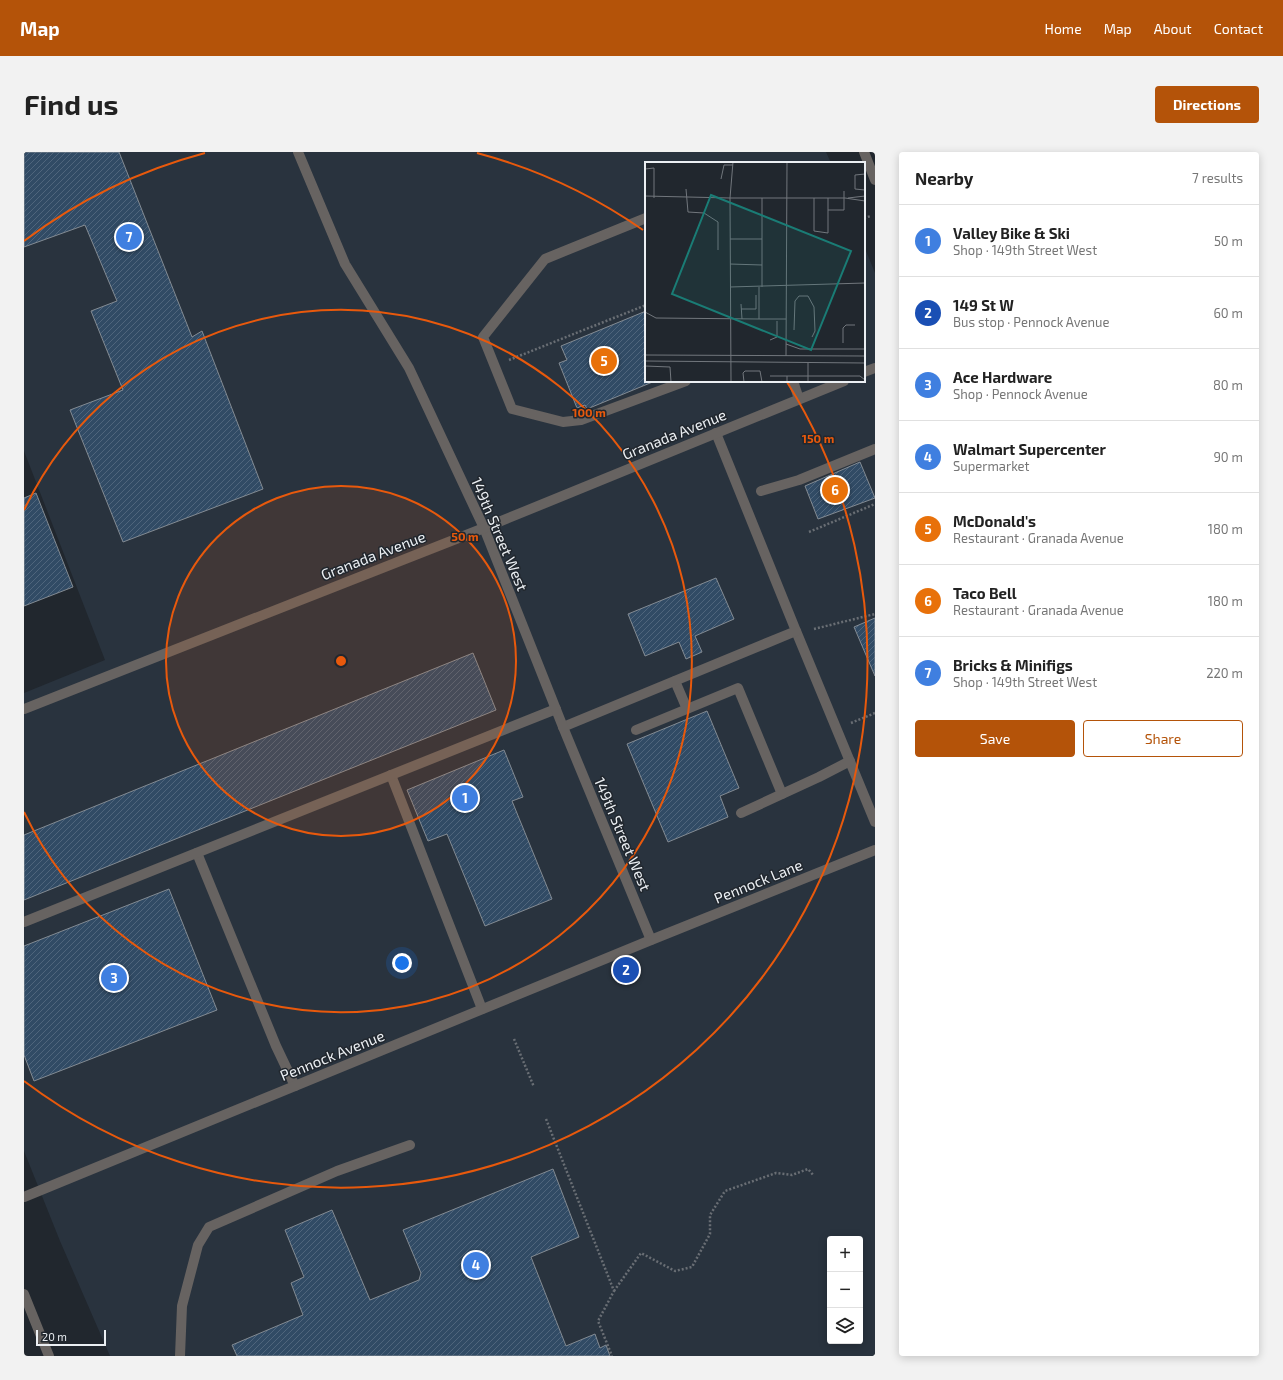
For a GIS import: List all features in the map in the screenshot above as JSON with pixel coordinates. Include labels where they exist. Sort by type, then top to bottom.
[{"type":"street","name":"149th Street West","points":[[298,152],[345,264],[409,368],[484,528],[563,727],[651,940]]},
{"type":"street","points":[[864,152],[875,180]]},
{"type":"street","points":[[645,218],[545,259],[483,337],[512,409],[562,422],[580,420],[683,382]]},
{"type":"street","points":[[865,372],[875,368]]},
{"type":"street","points":[[793,382],[799,398]]},
{"type":"street","name":"Granada Avenue","points":[[24,709],[484,528],[839,382]]},
{"type":"street","points":[[716,433],[796,632],[875,822]]},
{"type":"street","points":[[761,491],[799,480],[875,449]]},
{"type":"street","points":[[563,727],[796,632]]},
{"type":"street","points":[[675,681],[687,709]]},
{"type":"street","points":[[636,730],[738,688],[782,794]]},
{"type":"street","points":[[24,922],[556,709]]},
{"type":"street","points":[[741,813],[850,762]]},
{"type":"street","points":[[391,775],[482,1009]]},
{"type":"street","name":"Pennock Lane","points":[[651,940],[875,850]]},
{"type":"street","points":[[197,853],[276,1046],[295,1086]]},
{"type":"street","name":"Pennock Avenue","points":[[24,1196],[651,940]]},
{"type":"street","points":[[180,1356],[182,1306],[198,1245],[209,1227],[337,1171],[410,1145]]},
{"type":"street","points":[[24,1294],[49,1356]]},
{"type":"path","points":[[865,218],[871,216]]},
{"type":"path","points":[[495,365],[645,305]]},
{"type":"path","points":[[809,532],[875,504]]},
{"type":"path","points":[[814,629],[875,614]]},
{"type":"path","points":[[851,723],[875,713]]},
{"type":"path","points":[[514,1040],[534,1087]]},
{"type":"path","points":[[546,1119],[614,1291]]},
{"type":"path","points":[[612,1356],[598,1321],[614,1291],[641,1253],[675,1271],[692,1267],[710,1234],[710,1216],[725,1191],[776,1173],[792,1175],[808,1169],[814,1176]]},
{"type":"shaded area","points":[[24,152],[826,152],[831,162],[645,162],[645,382],[865,382],[865,248],[875,273],[875,1356],[110,1356],[60,1241],[24,1151],[24,693],[105,660],[24,451]]},
{"type":"building","points":[[24,152],[119,152],[192,337],[202,331],[263,489],[123,542],[70,410],[123,390],[91,311],[117,301],[85,225],[24,247]]},
{"type":"building","points":[[645,311],[645,382],[653,382],[587,409],[585,405],[577,408],[559,363],[567,360],[561,346]]},
{"type":"building","points":[[860,462],[875,498],[818,519],[805,486]]},
{"type":"building","points":[[36,493],[73,587],[24,606],[24,498]]},
{"type":"building","points":[[716,578],[734,619],[695,636],[702,652],[686,659],[679,642],[645,656],[628,614]]},
{"type":"building","points":[[875,618],[875,676],[854,627]]},
{"type":"building","points":[[473,653],[496,710],[24,900],[24,835]]},
{"type":"building","points":[[707,711],[739,788],[720,796],[728,817],[668,842],[627,744]]},
{"type":"building","points":[[504,750],[523,797],[512,801],[552,899],[485,926],[447,834],[428,841],[407,790]]},
{"type":"building","points":[[169,889],[217,1010],[34,1081],[24,1055],[24,946]]},
{"type":"building","points":[[553,1169],[579,1237],[531,1257],[566,1346],[595,1334],[600,1348],[606,1345],[610,1356],[237,1356],[232,1345],[303,1315],[291,1283],[304,1277],[285,1230],[332,1210],[370,1300],[419,1280],[421,1273],[403,1230]]},
{"type":"place","name":"Bricks & Minifigs","points":[[129,237]]},
{"type":"place","name":"McDonald's","points":[[604,361]]},
{"type":"place","name":"Taco Bell","points":[[835,490]]},
{"type":"place","name":"Valley Bike & Ski","points":[[465,798]]},
{"type":"place","name":"149 St W","points":[[626,970]]},
{"type":"place","name":"Ace Hardware","points":[[114,978]]},
{"type":"place","name":"Walmart Supercenter","points":[[476,1265]]}]
